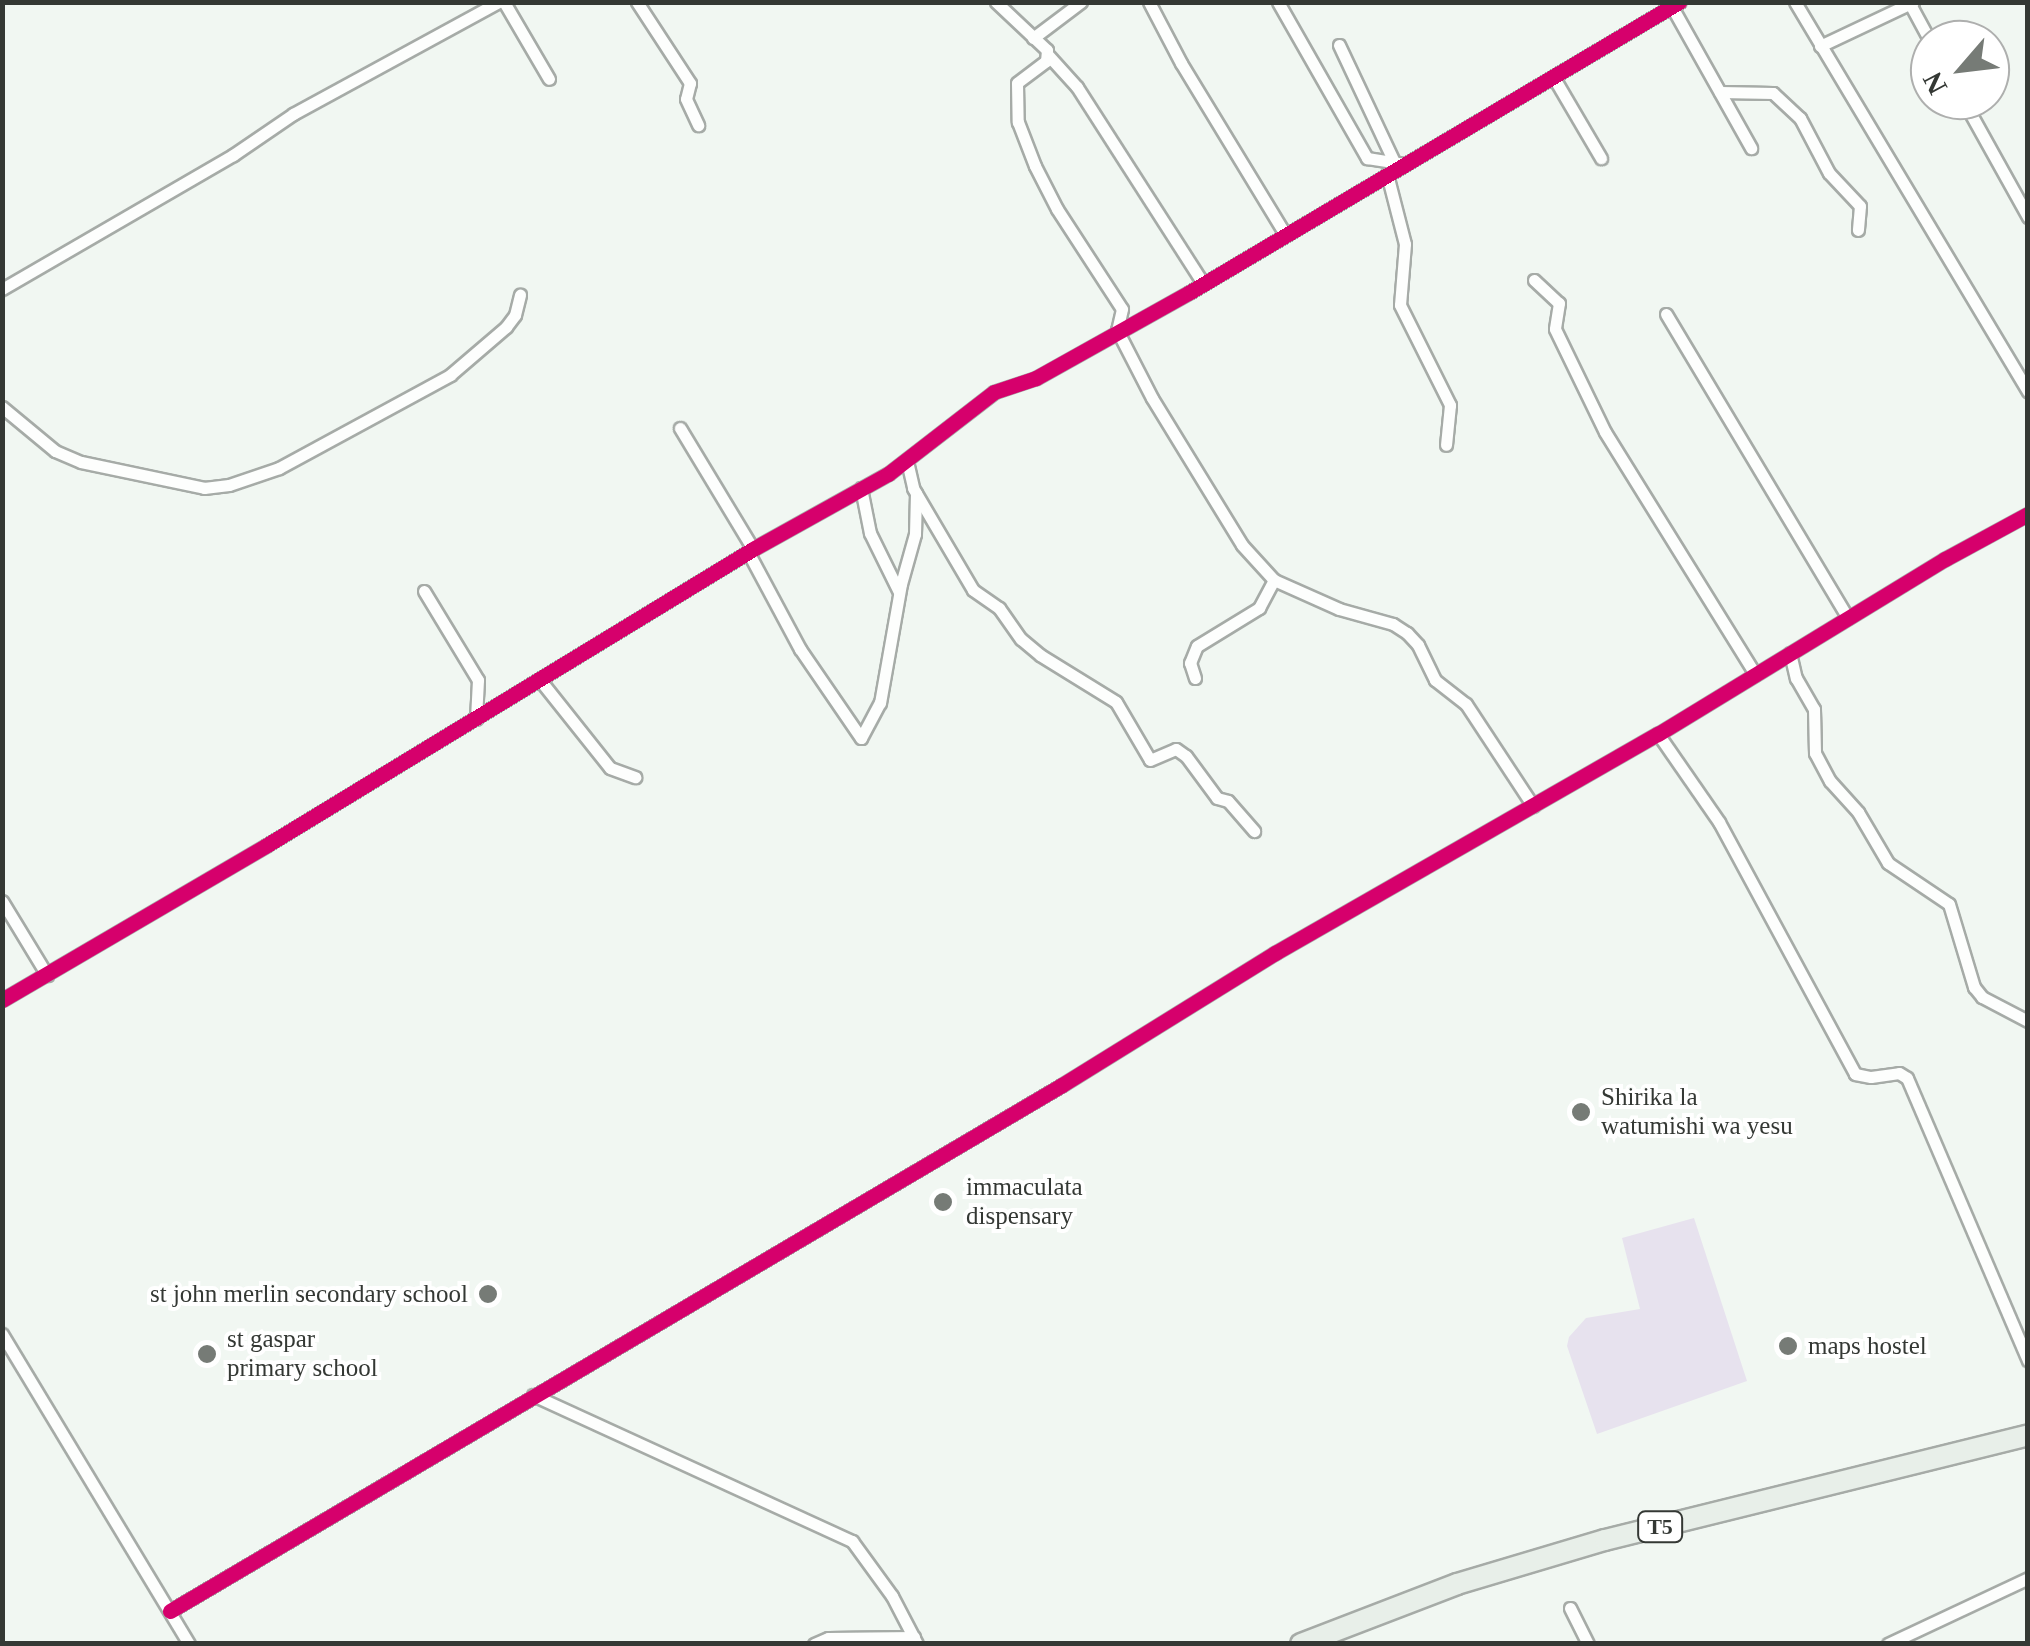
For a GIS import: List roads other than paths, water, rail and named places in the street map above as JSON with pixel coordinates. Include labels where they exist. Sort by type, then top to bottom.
[{"type":"highway","name":"T5","points":[[1301,1644],[1457,1584],[1586,1545],[2028,1435]]},
{"type":"street","points":[[2,289],[233,155],[293,114],[501,2],[548,79]]},
{"type":"street","points":[[637,2],[690,83],[686,99],[698,125]]},
{"type":"street","points":[[996,2],[1077,87],[1203,283]]},
{"type":"street","points":[[1033,38],[1082,2]]},
{"type":"street","points":[[1149,2],[1285,234]]},
{"type":"street","points":[[1278,2],[1366,158],[1398,162]]},
{"type":"street","points":[[1796,2],[2028,392]]},
{"type":"street","points":[[1820,46],[1911,3]]},
{"type":"street","points":[[2,1000],[476,719],[750,551],[907,461],[994,392],[1036,378],[1387,174],[1398,162],[1554,78],[1676,5],[1750,148]]},
{"type":"street","points":[[1339,45],[1398,162]]},
{"type":"street","points":[[1048,55],[1042,64],[1019,78],[1018,122],[1058,210],[1122,309],[1117,330],[1152,398],[1242,545],[1274,580],[1338,608],[1393,624],[1407,633],[1435,680],[1466,704],[1534,806]]},
{"type":"street","points":[[1554,78],[1601,158]]},
{"type":"street","points":[[1720,92],[1773,93],[1800,118],[1829,173],[1846,186],[1860,206],[1858,230]]},
{"type":"street","points":[[1974,120],[2028,217]]},
{"type":"street","points":[[1387,174],[1405,244],[1400,305],[1450,406],[1446,445]]},
{"type":"street","points":[[1534,280],[1558,303],[1555,330],[1605,432],[1755,674]]},
{"type":"street","points":[[2,408],[55,451],[81,462],[204,488],[229,485],[279,468],[450,374],[516,315],[520,295]]},
{"type":"street","points":[[1666,314],[1848,618]]},
{"type":"street","points":[[680,428],[750,551],[800,650],[860,738],[880,703],[899,592],[915,534],[916,493]]},
{"type":"street","points":[[907,461],[916,493],[973,590],[999,608],[1021,639],[1088,688],[1116,702],[1150,760],[1176,749],[1186,756],[1217,798],[1228,801],[1254,831]]},
{"type":"street","points":[[861,488],[870,534],[899,592]]},
{"type":"street","points":[[170,1611],[1062,1085],[1275,953],[1658,734],[2028,514]]},
{"type":"street","points":[[1195,678],[1190,663],[1197,646],[1259,608],[1274,580]]},
{"type":"street","points":[[424,591],[478,680],[476,719]]},
{"type":"street","points":[[1790,653],[1796,678],[1814,709],[1816,753],[1830,781],[1858,812],[1888,863],[1950,904],[1974,987],[1982,997],[2028,1021]]},
{"type":"street","points":[[540,680],[610,768],[635,778]]},
{"type":"street","points":[[1658,734],[1719,822],[1855,1074],[1872,1077],[1899,1072],[1907,1078],[2028,1360]]},
{"type":"street","points":[[2,901],[47,976]]},
{"type":"street","points":[[2,1334],[188,1644]]},
{"type":"street","points":[[534,1395],[852,1541],[892,1596],[916,1640],[828,1638],[814,1644]]},
{"type":"street","points":[[1888,1644],[2028,1578]]},
{"type":"street","points":[[1570,1608],[1588,1644]]},
{"type":"place","name":"Shirika la watumishi wa yesu","points":[[1581,1112]]},
{"type":"place","name":"immaculata dispensary","points":[[943,1202]]},
{"type":"place","name":"st john merlin secondary school","points":[[488,1294]]},
{"type":"place","name":"maps hostel","points":[[1788,1346]]},
{"type":"place","name":"st gaspar primary school","points":[[207,1354]]}]
